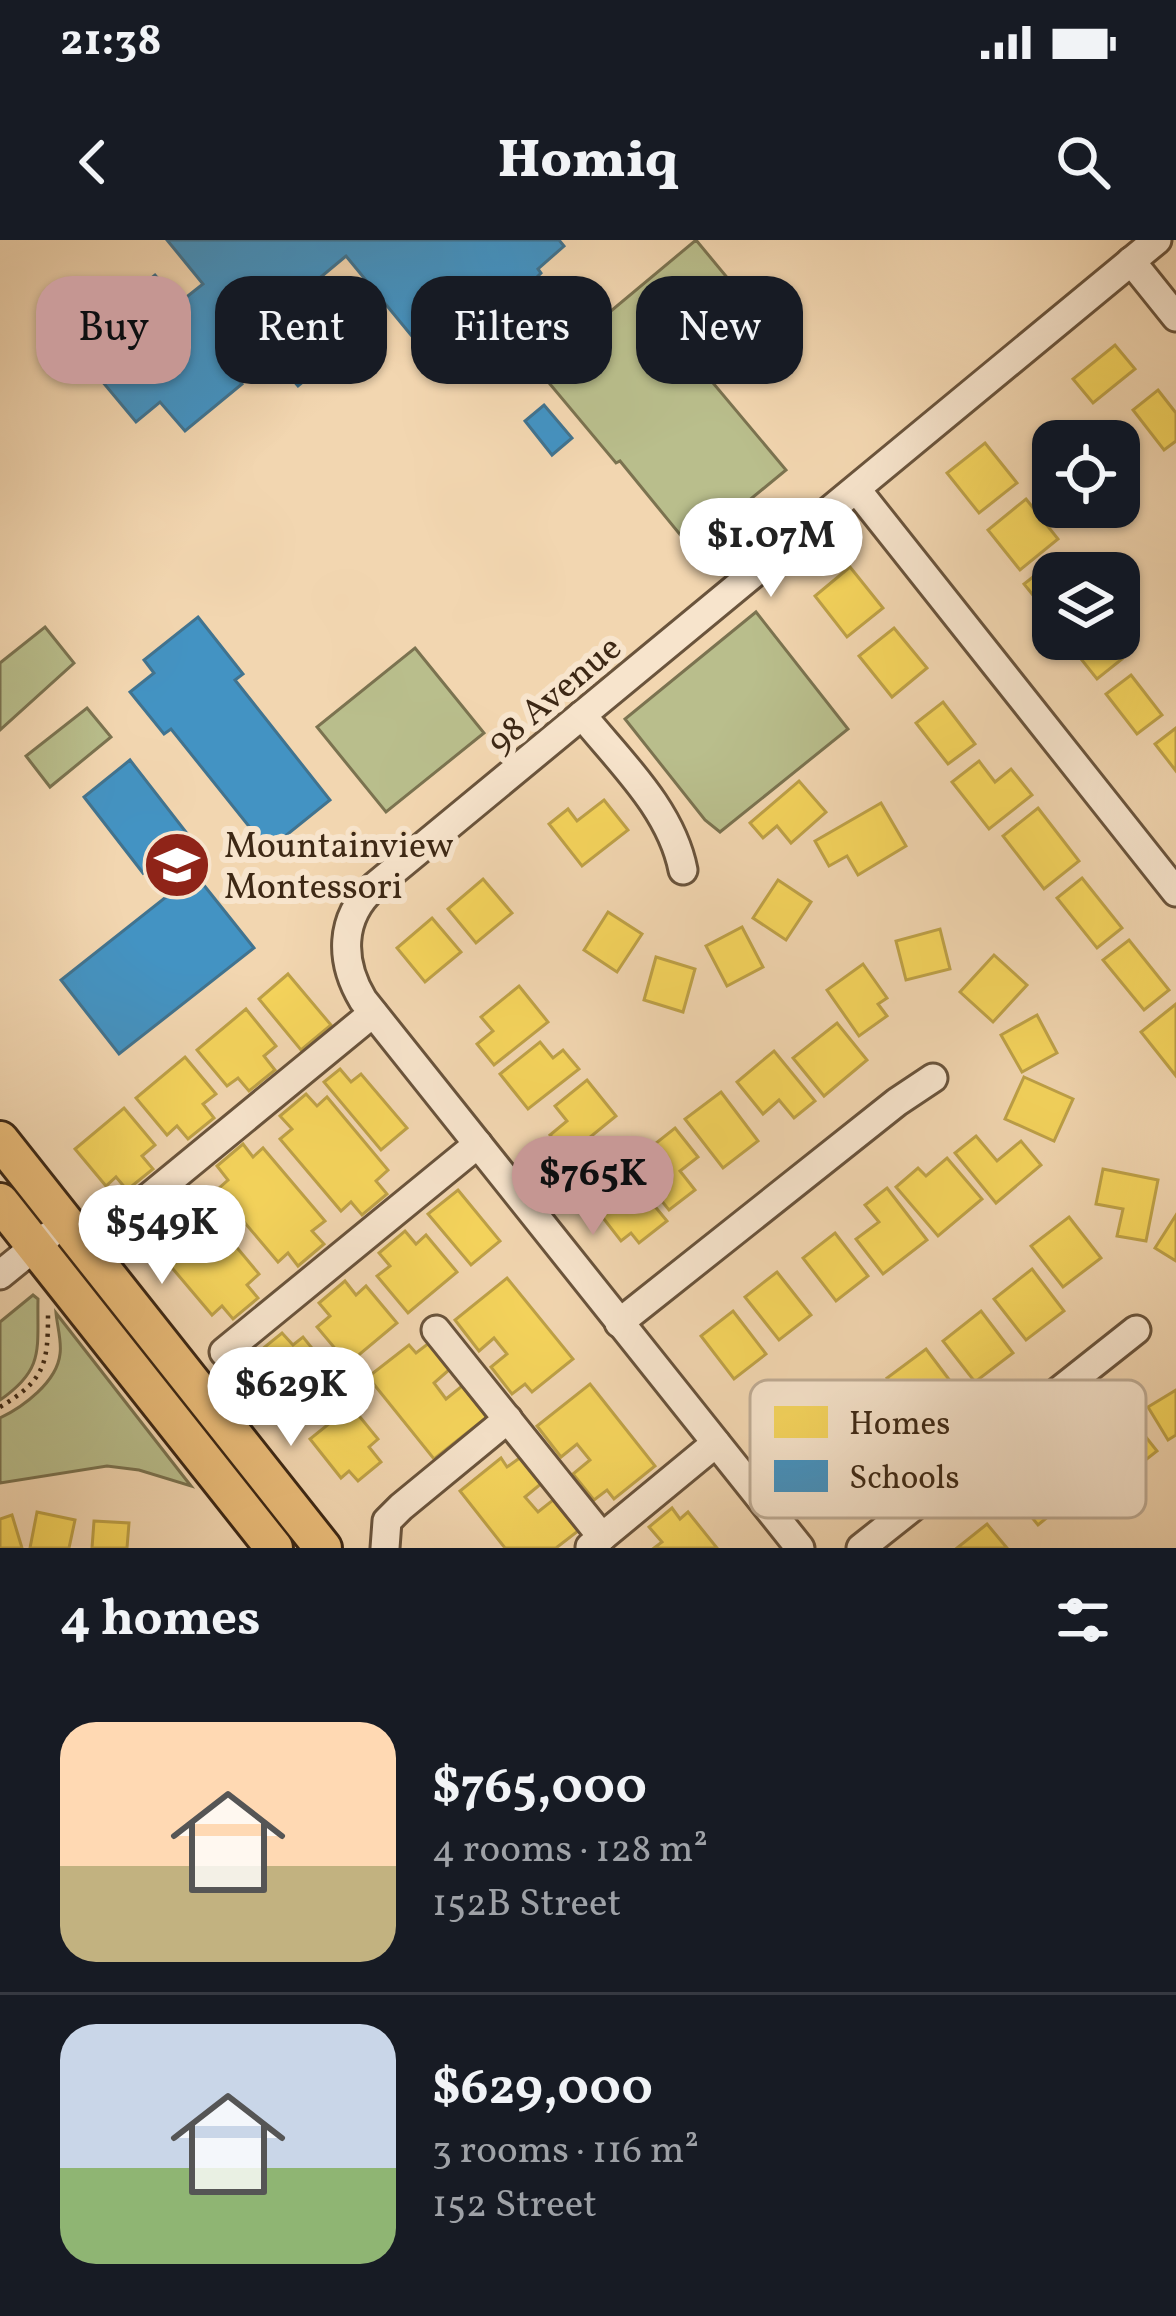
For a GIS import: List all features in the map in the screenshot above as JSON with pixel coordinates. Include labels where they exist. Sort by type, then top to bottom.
[{"type":"main road","points":[[0,1140],[323,1548]]},
{"type":"main road","points":[[0,1202],[274,1548]]},
{"type":"street","name":"98 Avenue","points":[[373,1013],[350,975],[346,938],[355,910],[367,893],[1156,240]]},
{"type":"street","points":[[1131,261],[1176,317]]},
{"type":"street","points":[[857,490],[1176,892]]},
{"type":"street","points":[[582,715],[663,817],[683,870]]},
{"type":"street","points":[[120,1221],[373,1013],[750,1486]]},
{"type":"street","points":[[620,1323],[933,1078]]},
{"type":"street","points":[[224,1352],[478,1144]]},
{"type":"street","points":[[0,1274],[65,1223]]},
{"type":"street","points":[[436,1330],[596,1542],[716,1443]]},
{"type":"street","points":[[1073,1380],[1136,1330]]},
{"type":"street","points":[[385,1548],[387,1521],[508,1420]]},
{"type":"street","points":[[776,1518],[800,1548]]},
{"type":"street","points":[[861,1548],[899,1518]]},
{"type":"path","points":[[0,1407],[25,1390],[48,1359],[48,1312]]},
{"type":"green space","points":[[696,240],[726,276],[653,276]]},
{"type":"green space","points":[[636,290],[636,384],[714,384],[786,470],[691,548],[550,384],[612,384],[612,310]]},
{"type":"green space","points":[[756,612],[848,729],[720,832],[705,820],[625,719]]},
{"type":"green space","points":[[45,627],[74,663],[0,730],[0,663]]},
{"type":"green space","points":[[415,648],[484,733],[386,812],[317,727]]},
{"type":"green space","points":[[87,708],[111,737],[50,787],[26,756]]},
{"type":"green space","points":[[33,1295],[38,1299],[36,1357],[25,1378],[0,1400],[0,1322]]},
{"type":"green space","points":[[56,1313],[191,1486],[107,1466],[0,1483],[0,1418],[28,1400],[53,1374],[60,1349]]},
{"type":"building: Homes","points":[[1115,345],[1135,369],[1093,403],[1073,379]]},
{"type":"building: Homes","points":[[1158,390],[1176,413],[1176,441],[1164,450],[1133,410]]},
{"type":"building: Homes","points":[[985,443],[1017,483],[979,513],[947,473]]},
{"type":"building: Homes","points":[[1026,499],[1032,506],[1032,528],[1049,528],[1058,539],[1042,552],[1032,552],[1032,560],[1020,570],[988,530]]},
{"type":"building: Homes","points":[[850,567],[883,608],[847,637],[815,596]]},
{"type":"building: Homes","points":[[894,628],[927,668],[892,697],[859,656]]},
{"type":"building: Homes","points":[[1082,660],[1121,660],[1097,679]]},
{"type":"building: Homes","points":[[1131,675],[1162,715],[1137,734],[1106,694]]},
{"type":"building: Homes","points":[[943,702],[975,744],[948,764],[916,723]]},
{"type":"building: Homes","points":[[1176,728],[1176,771],[1155,744]]},
{"type":"building: Homes","points":[[979,761],[995,782],[1011,769],[1032,795],[989,829],[952,782]]},
{"type":"building: Homes","points":[[799,781],[826,812],[791,843],[777,826],[763,838],[750,823]]},
{"type":"building: Homes","points":[[604,800],[628,830],[582,866],[549,824],[568,809],[577,821]]},
{"type":"building: Homes","points":[[881,803],[906,846],[858,875],[847,856],[829,866],[815,841]]},
{"type":"building: Homes","points":[[1038,808],[1079,861],[1044,889],[1003,836]]},
{"type":"building: Homes","points":[[1082,878],[1122,928],[1097,948],[1057,898]]},
{"type":"building: Homes","points":[[483,879],[512,913],[476,943],[448,909]]},
{"type":"building: Homes","points":[[778,880],[811,902],[786,940],[753,918]]},
{"type":"building: Homes","points":[[608,912],[642,934],[617,972],[584,950]]},
{"type":"building: Homes","points":[[432,918],[461,952],[425,982],[397,948]]},
{"type":"building: Homes","points":[[742,927],[763,967],[727,986],[706,946]]},
{"type":"building: Homes","points":[[940,929],[950,969],[906,980],[896,941]]},
{"type":"building: Homes","points":[[1129,940],[1169,990],[1144,1010],[1103,960]]},
{"type":"building: Homes","points":[[994,955],[1027,985],[993,1022],[960,992]]},
{"type":"building: Homes","points":[[656,957],[695,969],[683,1012],[644,1000]]},
{"type":"building: Homes","points":[[863,964],[887,998],[878,1004],[887,1016],[859,1036],[827,990]]},
{"type":"building: Homes","points":[[288,974],[331,1025],[301,1050],[259,999]]},
{"type":"building: Homes","points":[[519,986],[548,1022],[494,1065],[477,1044],[493,1031],[481,1017]]},
{"type":"building: Homes","points":[[1176,1004],[1176,1076],[1141,1032]]},
{"type":"building: Homes","points":[[246,1009],[276,1046],[264,1056],[275,1070],[249,1091],[238,1078],[227,1086],[197,1050]]},
{"type":"building: Homes","points":[[1037,1015],[1057,1053],[1022,1072],[1001,1035]]},
{"type":"building: Homes","points":[[837,1023],[867,1060],[824,1096],[793,1058]]},
{"type":"building: Homes","points":[[540,1042],[553,1058],[563,1050],[579,1069],[528,1109],[500,1074]]},
{"type":"building: Homes","points":[[774,1051],[815,1101],[794,1118],[779,1100],[763,1114],[737,1082]]},
{"type":"building: Homes","points":[[185,1057],[216,1094],[203,1104],[214,1118],[188,1139],[177,1126],[167,1135],[136,1098]]},
{"type":"building: Homes","points":[[340,1069],[351,1082],[361,1074],[407,1128],[381,1150],[324,1082]]},
{"type":"building: Homes","points":[[1024,1077],[1073,1099],[1054,1141],[1005,1119]]},
{"type":"building: Homes","points":[[587,1080],[616,1116],[567,1156],[550,1135],[567,1121],[555,1106]]},
{"type":"building: Homes","points":[[721,1092],[758,1141],[723,1168],[685,1119]]},
{"type":"building: Homes","points":[[306,1094],[317,1106],[327,1097],[388,1170],[376,1181],[387,1194],[362,1215],[351,1202],[341,1211],[280,1139],[292,1129],[280,1116]]},
{"type":"building: Homes","points":[[124,1108],[155,1145],[142,1156],[153,1169],[127,1190],[116,1177],[106,1186],[75,1149]]},
{"type":"building: Homes","points":[[675,1128],[698,1157],[680,1171],[695,1190],[669,1210],[631,1163]]},
{"type":"building: Homes","points":[[976,1136],[997,1161],[1021,1141],[1041,1165],[996,1203],[955,1153]]},
{"type":"building: Homes","points":[[243,1144],[253,1157],[263,1148],[325,1221],[312,1231],[324,1244],[298,1266],[288,1253],[278,1262],[217,1190],[228,1180],[217,1166]]},
{"type":"building: Homes","points":[[947,1158],[982,1199],[938,1236],[896,1187],[918,1168],[926,1176]]},
{"type":"building: Homes","points":[[1103,1169],[1158,1180],[1146,1241],[1117,1236],[1123,1209],[1096,1204]]},
{"type":"building: Homes","points":[[629,1175],[667,1221],[639,1243],[631,1233],[621,1241],[593,1205]]},
{"type":"building: Homes","points":[[887,1188],[927,1240],[883,1274],[856,1239],[879,1222],[865,1205]]},
{"type":"building: Homes","points":[[458,1190],[500,1241],[471,1265],[428,1214]]},
{"type":"building: Homes","points":[[177,1198],[187,1210],[198,1201],[259,1274],[247,1285],[258,1298],[233,1319],[222,1306],[212,1315],[151,1243],[163,1233],[151,1220]]},
{"type":"building: Homes","points":[[1176,1215],[1176,1261],[1155,1248]]},
{"type":"building: Homes","points":[[1069,1217],[1101,1258],[1063,1287],[1031,1246]]},
{"type":"building: Homes","points":[[405,1231],[416,1244],[426,1235],[457,1272],[408,1313],[377,1276],[390,1266],[379,1253]]},
{"type":"building: Homes","points":[[835,1233],[868,1276],[836,1301],[803,1258]]},
{"type":"building: Homes","points":[[1032,1269],[1064,1311],[1026,1340],[994,1299]]},
{"type":"building: Homes","points":[[777,1272],[811,1315],[779,1340],[745,1297]]},
{"type":"building: Homes","points":[[507,1278],[573,1359],[532,1392],[525,1384],[512,1394],[491,1367],[507,1354],[494,1338],[479,1351],[455,1320]]},
{"type":"building: Homes","points":[[345,1281],[356,1295],[366,1286],[397,1323],[348,1364],[317,1327],[330,1316],[319,1303]]},
{"type":"building: Homes","points":[[733,1311],[766,1354],[734,1379],[701,1336]]},
{"type":"building: Homes","points":[[981,1311],[1013,1353],[973,1380],[943,1341]]},
{"type":"building: Homes","points":[[282,1333],[293,1345],[303,1337],[333,1374],[285,1415],[254,1378],[267,1367],[256,1354]]},
{"type":"building: Homes","points":[[429,1343],[450,1369],[434,1383],[446,1399],[462,1386],[487,1417],[434,1459],[368,1377],[409,1345],[416,1353]]},
{"type":"building: Homes","points":[[926,1349],[949,1380],[889,1380]]},
{"type":"building: Homes","points":[[590,1384],[655,1466],[614,1499],[607,1490],[594,1500],[573,1474],[590,1460],[577,1444],[561,1457],[537,1426]]},
{"type":"building: Homes","points":[[1176,1390],[1176,1435],[1168,1440],[1148,1407]]},
{"type":"building: Homes","points":[[351,1406],[378,1439],[369,1447],[381,1462],[358,1481],[349,1471],[341,1478],[310,1439]]},
{"type":"building: Homes","points":[[1146,1437],[1157,1451],[1146,1460]]},
{"type":"building: Homes","points":[[521,1457],[542,1483],[525,1497],[538,1512],[553,1500],[578,1531],[556,1548],[505,1548],[460,1491],[501,1458],[507,1467]]},
{"type":"building: Homes","points":[[672,1508],[680,1519],[688,1512],[717,1548],[654,1548],[662,1542],[649,1527]]},
{"type":"building: Homes","points":[[37,1512],[75,1520],[69,1548],[30,1548]]},
{"type":"building: Homes","points":[[12,1515],[22,1548],[0,1548],[0,1519]]},
{"type":"building: Homes","points":[[94,1521],[129,1523],[127,1548],[92,1548]]},
{"type":"building: Homes","points":[[987,1524],[1007,1548],[957,1548]]},
{"type":"building: Schools","points":[[167,240],[559,240],[564,246],[538,269],[538,276],[411,276],[411,335],[387,306],[387,276],[362,276],[346,256],[322,276],[215,276],[215,384],[242,384],[185,431],[160,402],[136,422],[104,384],[191,384],[191,294],[203,284]]},
{"type":"building: Schools","points":[[544,405],[572,438],[552,455],[525,421]]},
{"type":"building: Schools","points":[[198,617],[243,674],[235,680],[330,800],[268,850],[171,729],[164,734],[130,692],[154,673],[144,660]]},
{"type":"building: Schools","points":[[130,760],[189,836],[143,873],[84,797]]},
{"type":"building: Schools","points":[[195,874],[254,948],[119,1054],[61,980]]},
{"type":"place","name":"Mountainview Montessori","points":[[177,865]]}]
